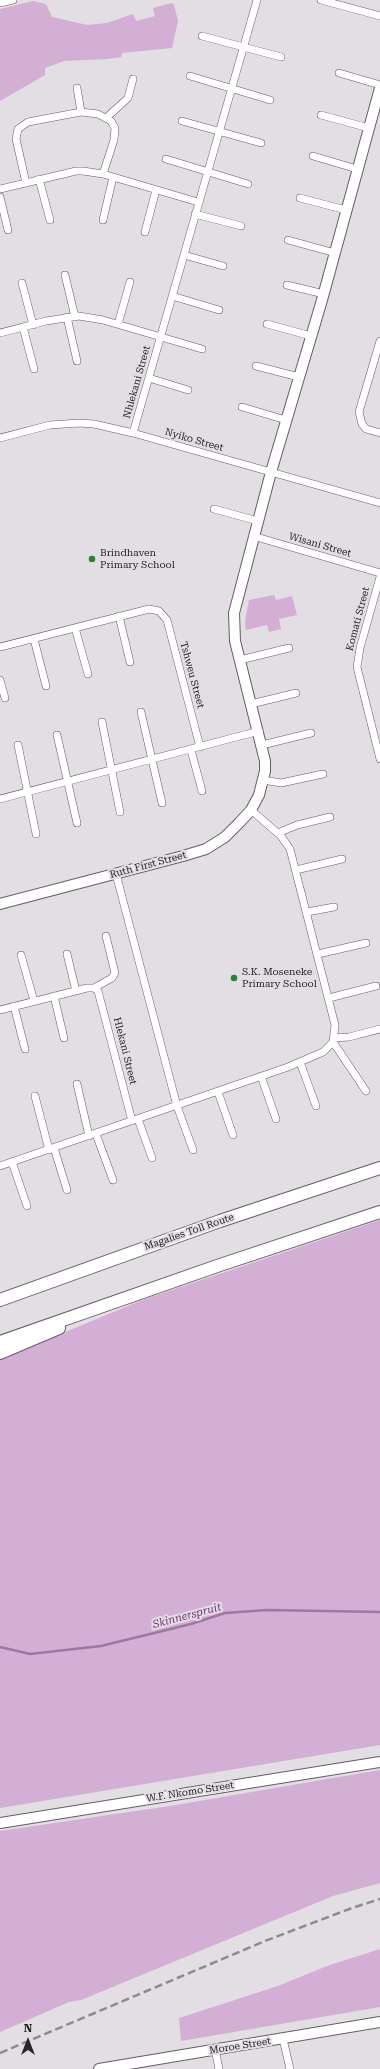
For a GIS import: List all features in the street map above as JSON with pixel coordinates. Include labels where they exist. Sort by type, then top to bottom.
[{"type":"highway","name":"Magalies Toll Route","points":[[0,1300],[220,1221],[380,1168]]},
{"type":"highway","points":[[0,1342],[220,1265],[380,1212]]},
{"type":"highway","points":[[0,1291],[220,1221]]},
{"type":"highway","points":[[0,1353],[89,1316],[220,1265]]},
{"type":"street","points":[[0,3],[13,0]]},
{"type":"street","name":"Nhlekani Street","points":[[133,433],[257,0]]},
{"type":"street","points":[[321,0],[380,16]]},
{"type":"street","points":[[202,36],[281,58]]},
{"type":"street","points":[[339,74],[380,85]]},
{"type":"street","points":[[190,76],[270,100]]},
{"type":"street","points":[[106,118],[128,98],[133,79]]},
{"type":"street","points":[[77,88],[81,112]]},
{"type":"street","name":"Ruth First Street","points":[[0,904],[206,849],[225,836],[252,810],[259,795],[263,780],[265,761],[259,731],[235,641],[234,613],[253,536],[324,294],[380,88]]},
{"type":"street","points":[[26,183],[16,139],[18,129],[28,122],[81,112],[98,114],[111,121],[115,128],[115,134],[103,174]]},
{"type":"street","points":[[321,115],[369,128]]},
{"type":"street","points":[[182,121],[261,144]]},
{"type":"street","points":[[313,156],[357,169]]},
{"type":"street","points":[[166,159],[248,184]]},
{"type":"street","points":[[0,189],[76,171],[103,174],[198,202]]},
{"type":"street","points":[[103,220],[113,177]]},
{"type":"street","points":[[39,179],[50,220]]},
{"type":"street","points":[[145,232],[156,190]]},
{"type":"street","points":[[0,197],[8,230]]},
{"type":"street","points":[[300,198],[346,210]]},
{"type":"street","points":[[195,214],[241,226]]},
{"type":"street","points":[[288,240],[335,252]]},
{"type":"street","points":[[184,254],[223,266]]},
{"type":"street","points":[[64,274],[77,361]]},
{"type":"street","points":[[22,282],[33,325]]},
{"type":"street","points":[[118,324],[130,282]]},
{"type":"street","points":[[287,285],[324,294]]},
{"type":"street","points":[[172,296],[220,310]]},
{"type":"street","points":[[0,333],[71,317],[91,317],[161,336]]},
{"type":"street","points":[[267,324],[311,336]]},
{"type":"street","points":[[23,327],[34,369]]},
{"type":"street","name":"Nhlekani Street","points":[[161,336],[202,349]]},
{"type":"street","points":[[380,341],[359,412],[362,424],[366,429],[380,433]]},
{"type":"street","points":[[256,366],[299,377]]},
{"type":"street","points":[[149,378],[188,390]]},
{"type":"street","points":[[242,407],[286,420]]},
{"type":"street","name":"Nyiko Street","points":[[0,438],[50,425],[79,423],[94,424],[133,433],[380,503]]},
{"type":"street","points":[[214,509],[258,521]]},
{"type":"street","name":"Wisani Street","points":[[253,536],[380,574]]},
{"type":"street","name":"Komati Street","points":[[380,577],[360,648],[357,667],[380,759]]},
{"type":"street","name":"Tshweu Street","points":[[119,616],[149,609],[159,611],[167,620],[200,747]]},
{"type":"street","points":[[0,647],[119,616],[130,662]]},
{"type":"street","points":[[75,628],[88,674]]},
{"type":"street","points":[[34,639],[46,686]]},
{"type":"street","points":[[240,660],[288,648]]},
{"type":"street","points":[[0,680],[5,698]]},
{"type":"street","points":[[251,704],[296,692]]},
{"type":"street","points":[[141,712],[162,803]]},
{"type":"street","points":[[102,722],[120,812]]},
{"type":"street","points":[[0,799],[259,731]]},
{"type":"street","points":[[262,745],[311,733]]},
{"type":"street","points":[[57,735],[77,823]]},
{"type":"street","points":[[18,745],[36,834]]},
{"type":"street","points":[[191,750],[202,791]]},
{"type":"street","points":[[263,780],[281,784],[323,774]]},
{"type":"street","points":[[252,810],[278,833],[290,849],[329,998],[335,1025],[334,1040],[366,1091]]},
{"type":"street","points":[[278,833],[297,825],[330,817]]},
{"type":"street","points":[[296,870],[342,859]]},
{"type":"street","points":[[116,874],[177,1106],[193,1150]]},
{"type":"street","points":[[306,912],[334,907]]},
{"type":"street","points":[[0,1010],[54,996],[94,988],[112,978],[115,973],[106,936]]},
{"type":"street","points":[[318,954],[366,943]]},
{"type":"street","points":[[67,954],[76,991]]},
{"type":"street","points":[[21,955],[34,1001]]},
{"type":"street","points":[[329,998],[376,986]]},
{"type":"street","name":"Hlekani Street","points":[[94,988],[100,994],[135,1120],[152,1158]]},
{"type":"street","points":[[54,996],[64,1038]]},
{"type":"street","points":[[14,1006],[25,1049]]},
{"type":"street","points":[[0,1166],[218,1092],[300,1062],[323,1052],[334,1040],[349,1038],[380,1029]]},
{"type":"street","points":[[300,1062],[316,1106]]},
{"type":"street","points":[[261,1076],[276,1119]]},
{"type":"street","points":[[77,1084],[92,1135],[113,1180]]},
{"type":"street","points":[[218,1092],[234,1135]]},
{"type":"street","points":[[35,1096],[51,1149],[67,1190]]},
{"type":"street","points":[[12,1162],[27,1206]]},
{"type":"street","name":"W.F. Nkomo Street","points":[[0,1823],[380,1762]]},
{"type":"street","name":"Moroe Street","points":[[99,2069],[380,2022]]},
{"type":"street","points":[[283,2039],[290,2069]]},
{"type":"street","points":[[215,2049],[219,2069]]},
{"type":"shaded area","points":[[33,1],[46,4],[52,17],[87,25],[107,23],[133,14],[136,21],[155,16],[153,8],[172,3],[174,5],[178,21],[172,48],[122,53],[121,57],[108,59],[64,61],[45,68],[45,75],[0,101],[0,9]]},
{"type":"shaded area","points":[[274,595],[276,600],[292,596],[297,615],[279,619],[281,629],[269,632],[267,625],[246,630],[245,621],[249,600]]},
{"type":"shaded area","points":[[380,1220],[380,1745],[0,1808],[0,1359],[145,1299]]},
{"type":"shaded area","points":[[380,1770],[380,1883],[333,1896],[81,2000],[69,2002],[0,2032],[0,1831],[170,1806]]},
{"type":"shaded area","points":[[380,1949],[380,2007],[181,2041],[179,2018],[278,1986],[327,1966]]},
{"type":"waterway","name":"Skinnerspruit","points":[[0,1647],[30,1654],[101,1646],[191,1624],[225,1613],[267,1610],[380,1612]]},
{"type":"railway","points":[[0,2053],[265,1941],[380,1899]]},
{"type":"place","name":"Brindhaven Primary School","points":[[92,559]]},
{"type":"place","name":"S.K. Moseneke Primary School","points":[[234,978]]}]
